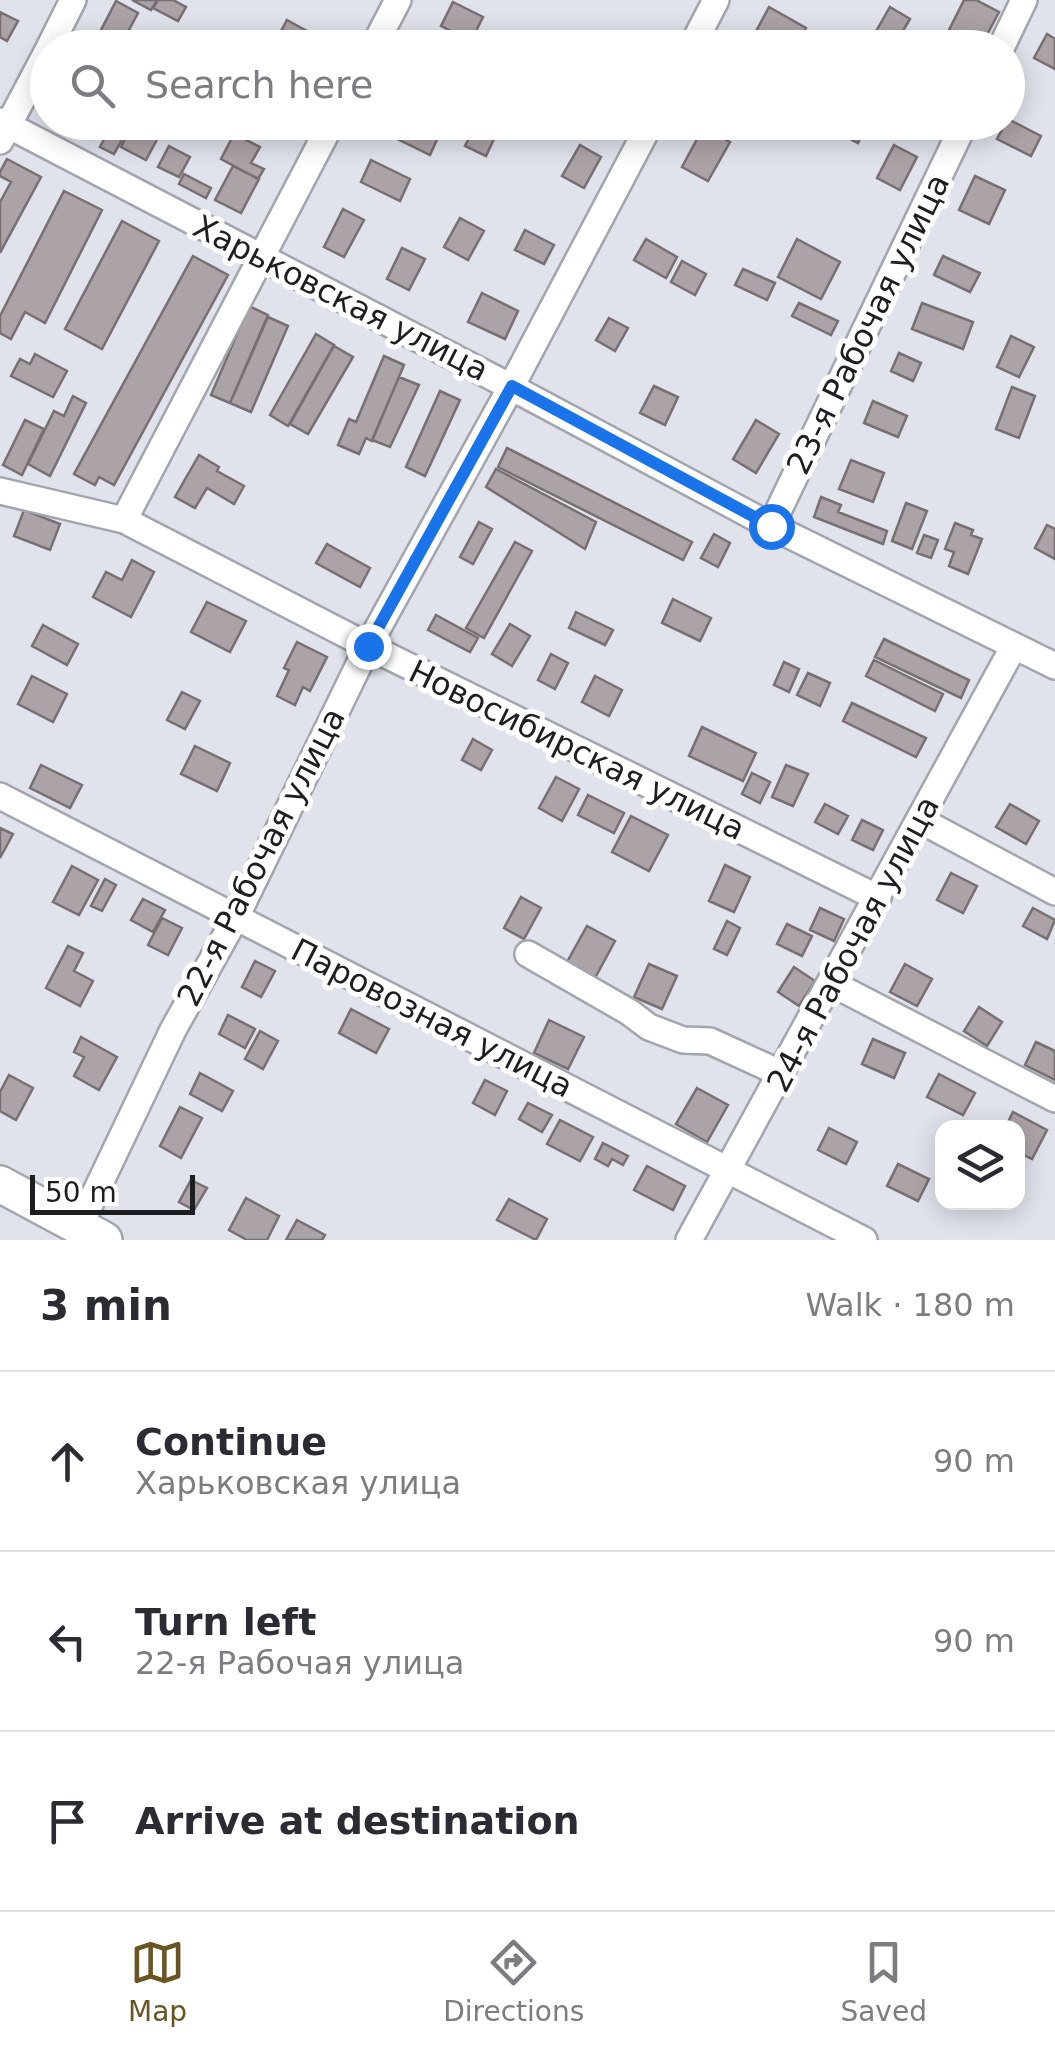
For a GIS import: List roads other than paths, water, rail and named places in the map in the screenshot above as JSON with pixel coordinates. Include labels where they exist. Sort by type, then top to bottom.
[{"type":"main road","points":[[0,1184],[91,1233]]},
{"type":"street","points":[[57,30],[73,0]]},
{"type":"street","points":[[382,30],[398,0]]},
{"type":"street","points":[[700,30],[716,0]]},
{"type":"street","points":[[1010,30],[1024,0]]},
{"type":"street","points":[[3,129],[30,80]]},
{"type":"street","name":"Харьковская улица","points":[[3,129],[512,386],[771,526],[1055,666]]},
{"type":"street","points":[[124,520],[323,140]]},
{"type":"street","name":"22-я Рабочая улица","points":[[91,1233],[173,1030],[236,917],[368,646],[512,386],[642,140]]},
{"type":"street","name":"23-я Рабочая улица","points":[[771,526],[956,140]]},
{"type":"street","name":"Новосибирская улица","points":[[0,491],[124,520],[368,646],[878,898]]},
{"type":"street","name":"24-я Рабочая улица","points":[[689,1240],[1014,646]]},
{"type":"street","name":"Паровозная улица","points":[[0,796],[864,1240]]},
{"type":"street","points":[[920,820],[1055,892]]},
{"type":"street","points":[[528,954],[650,1027],[684,1040],[710,1041],[782,1074]]},
{"type":"street","points":[[831,983],[1055,1099]]}]
